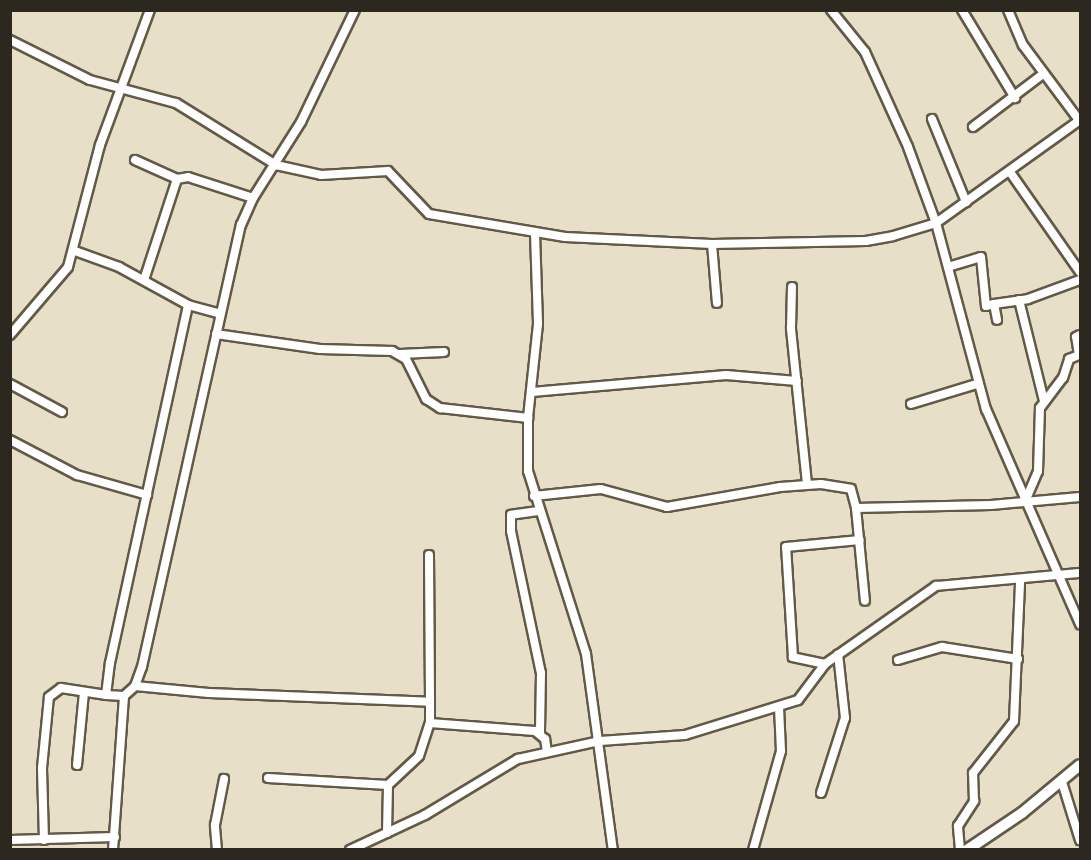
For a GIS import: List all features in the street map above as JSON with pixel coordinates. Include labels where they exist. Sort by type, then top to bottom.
[{"type":"main road","points":[[967,849],[1062,782],[1080,765]]},
{"type":"street","points":[[10,335],[50,294],[75,251],[94,162],[123,89],[150,10]]},
{"type":"street","points":[[113,849],[124,696],[135,686],[216,334],[218,313],[253,198],[276,165],[356,10]]},
{"type":"street","points":[[831,10],[869,60],[936,223],[977,384],[1029,500],[1080,624]]},
{"type":"street","points":[[962,10],[1015,98]]},
{"type":"street","points":[[10,40],[90,80],[177,103],[276,165],[321,175],[388,171],[429,214],[535,233],[712,244],[866,241],[936,223],[1080,120],[1043,74],[1008,10]]},
{"type":"street","points":[[973,127],[1015,98],[1043,74]]},
{"type":"street","points":[[932,119],[966,202]]},
{"type":"street","points":[[135,160],[177,179],[188,177],[253,198]]},
{"type":"street","points":[[1010,172],[1080,272]]},
{"type":"street","points":[[144,280],[177,179]]},
{"type":"street","points":[[535,233],[538,324],[526,446],[538,511],[586,654],[600,741],[613,849]]},
{"type":"street","points":[[712,244],[717,303]]},
{"type":"street","points":[[75,251],[144,280],[188,306],[218,313]]},
{"type":"street","points":[[948,267],[981,257],[986,306],[1019,300],[1080,280]]},
{"type":"street","points":[[792,288],[791,329],[807,484]]},
{"type":"street","points":[[1019,300],[1044,401]]},
{"type":"street","points":[[994,304],[997,320]]},
{"type":"street","points":[[106,695],[188,306]]},
{"type":"street","points":[[216,334],[398,354],[444,352]]},
{"type":"street","points":[[1029,500],[1038,471],[1039,417],[1044,401],[1063,378],[1070,359],[1079,355],[1076,337],[1080,334]]},
{"type":"street","points":[[398,354],[426,399],[440,408],[528,418]]},
{"type":"street","points":[[532,392],[726,375],[797,381]]},
{"type":"street","points":[[10,384],[62,412]]},
{"type":"street","points":[[911,404],[977,384]]},
{"type":"street","points":[[10,440],[77,475],[147,495]]},
{"type":"street","points":[[534,496],[601,489],[667,507],[807,484],[846,486],[856,508],[865,601]]},
{"type":"street","points":[[856,508],[1080,496]]},
{"type":"street","points":[[538,511],[512,515],[511,531],[541,673],[540,732],[547,751]]},
{"type":"street","points":[[825,664],[793,657],[786,547],[860,540]]},
{"type":"street","points":[[387,833],[388,785],[419,756],[430,723],[429,555]]},
{"type":"street","points":[[350,849],[387,833],[499,768],[547,751],[600,741],[685,735],[779,707],[806,694],[825,664],[936,586],[1020,581],[1080,573]]},
{"type":"street","points":[[960,849],[958,826],[974,801],[975,767],[1012,727],[1018,658],[1020,581]]},
{"type":"street","points":[[898,660],[942,647],[1018,658]]},
{"type":"street","points":[[821,793],[845,718],[838,654]]},
{"type":"street","points":[[135,686],[208,693],[430,702]]},
{"type":"street","points":[[44,840],[47,704],[62,688],[124,696]]},
{"type":"street","points":[[77,765],[84,692]]},
{"type":"street","points":[[753,849],[781,751],[779,707]]},
{"type":"street","points":[[430,723],[540,732]]},
{"type":"street","points":[[268,778],[388,785]]},
{"type":"street","points":[[218,849],[215,825],[224,779]]},
{"type":"street","points":[[1062,782],[1080,840]]},
{"type":"street","points":[[10,840],[115,837]]}]
